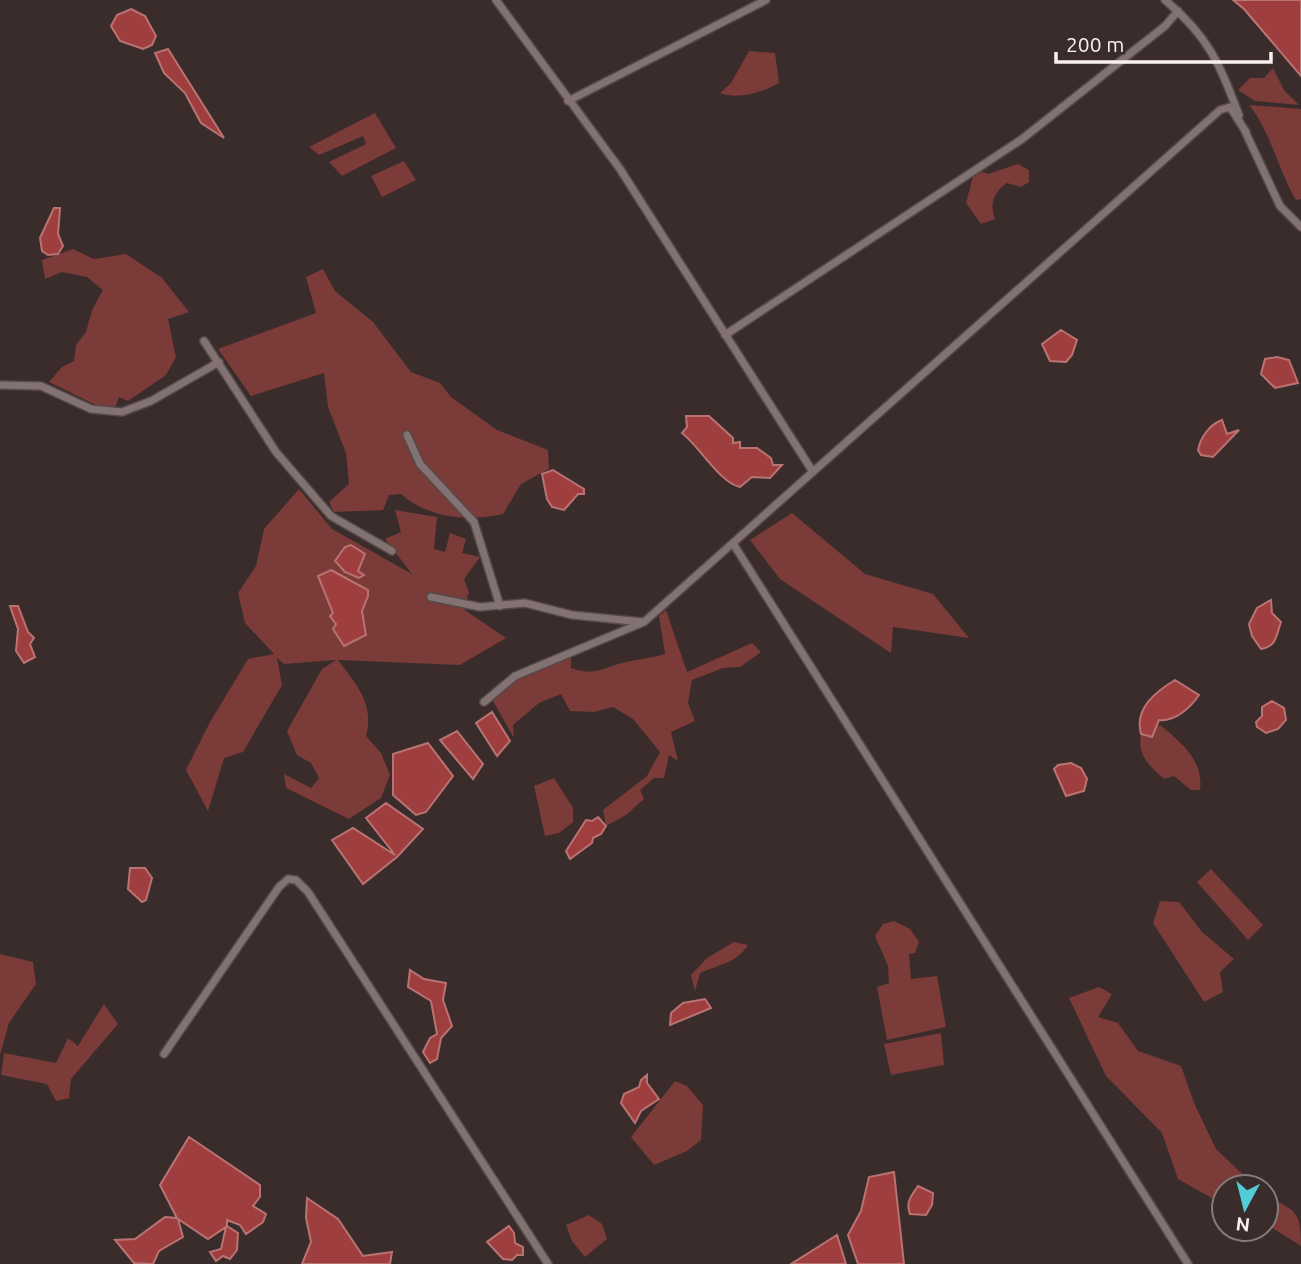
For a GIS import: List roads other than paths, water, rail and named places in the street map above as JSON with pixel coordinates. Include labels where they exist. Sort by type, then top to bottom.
[{"type":"street","points":[[496,0],[620,169],[813,472]]},
{"type":"street","points":[[568,101],[765,0]]},
{"type":"street","points":[[1165,0],[1204,36],[1220,66],[1245,132],[1280,206],[1301,227]]},
{"type":"street","points":[[724,335],[1022,138],[1165,26],[1178,11]]},
{"type":"street","points":[[484,702],[515,676],[644,622],[734,545],[1220,110],[1230,107],[1245,132]]},
{"type":"street","points":[[204,341],[276,452],[331,516],[392,551]]},
{"type":"street","points":[[0,385],[41,386],[91,409],[122,412],[151,401],[219,362]]},
{"type":"street","points":[[407,435],[421,464],[474,522],[500,606]]},
{"type":"street","points":[[734,545],[1188,1264]]},
{"type":"street","points":[[431,597],[480,607],[525,603],[572,615],[644,622]]},
{"type":"street","points":[[164,1054],[279,887],[288,879],[296,880],[308,892],[548,1264]]}]
